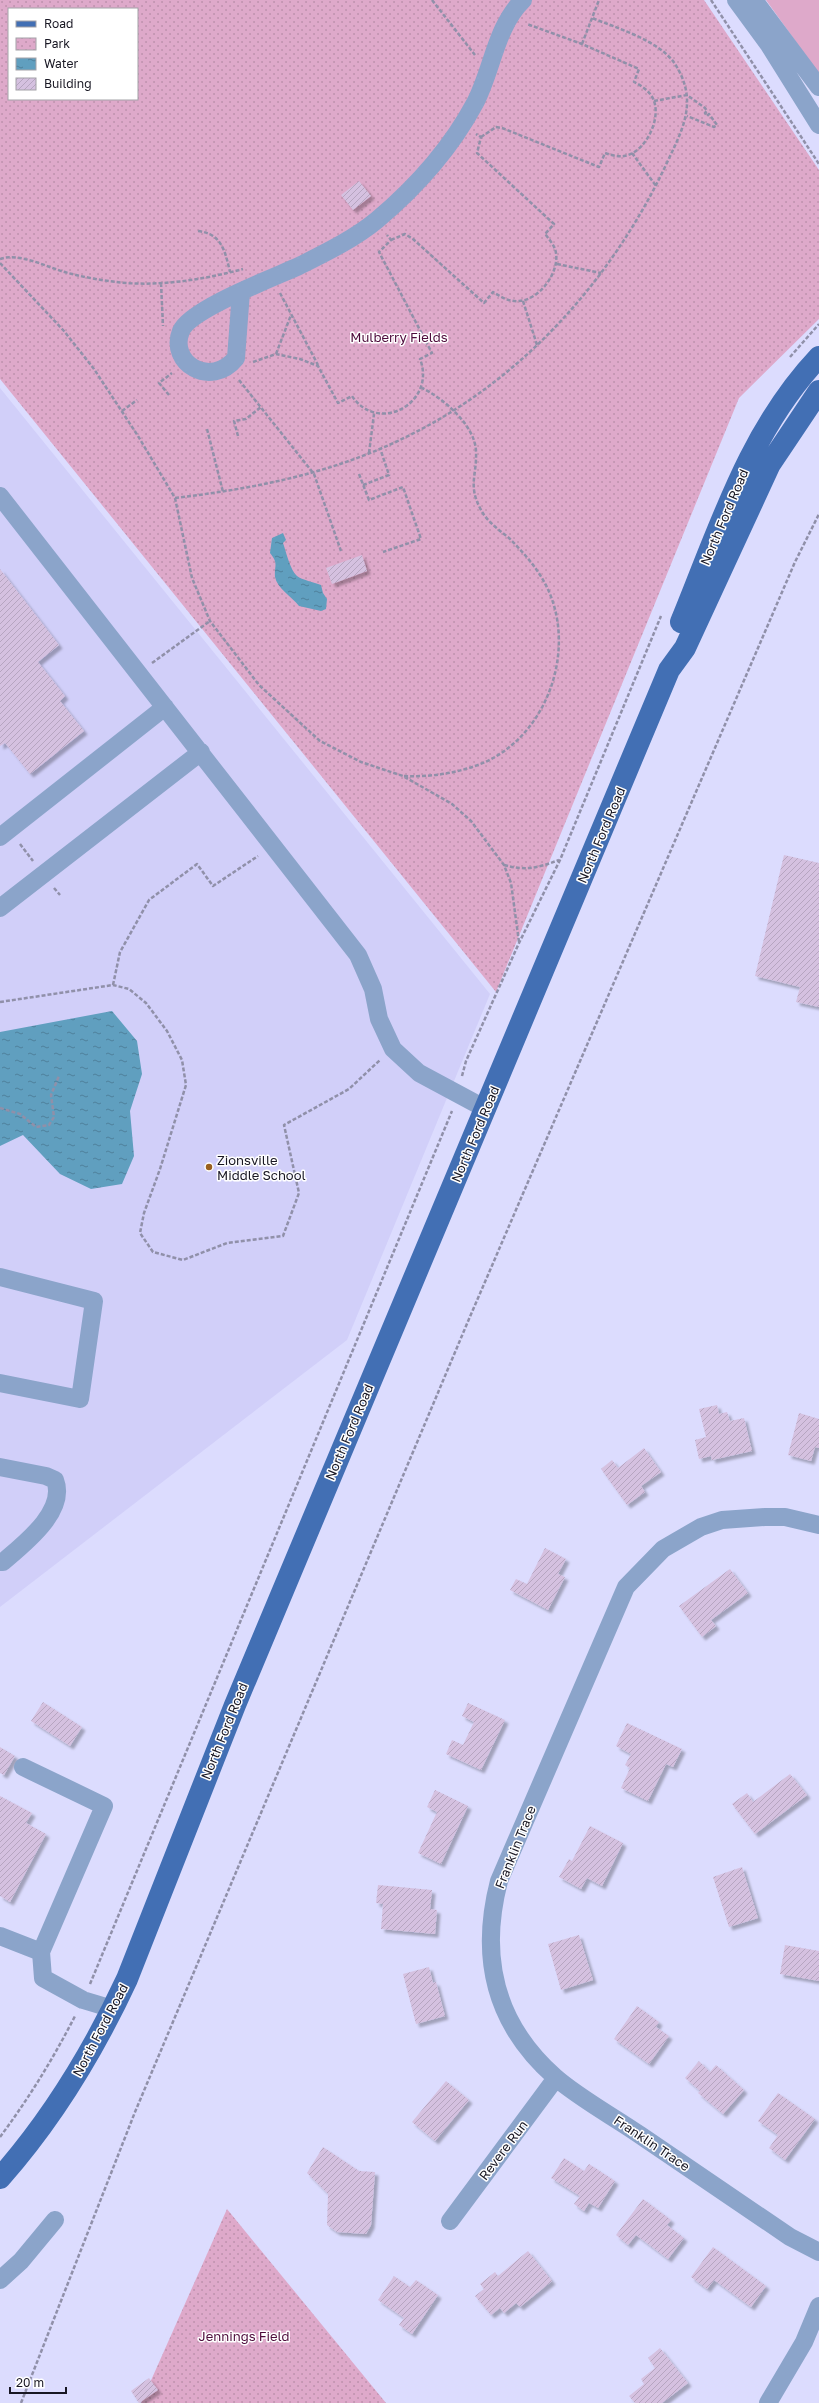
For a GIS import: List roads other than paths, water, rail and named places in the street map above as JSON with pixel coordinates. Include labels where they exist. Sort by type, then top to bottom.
[{"type":"main road","name":"North Ford Road","points":[[670,670],[672,643],[733,492],[767,427],[801,376],[819,358]]},
{"type":"main road","name":"North Ford Road","points":[[0,2178],[24,2150],[68,2090],[113,2009],[127,1979],[235,1705],[670,670],[685,648],[770,464],[819,391]]},
{"type":"street","points":[[241,292],[237,328],[238,351],[236,358],[225,368],[217,372],[207,373],[198,371],[184,358],[180,350],[182,330],[202,312],[241,292],[321,255],[359,233],[376,221],[439,158],[476,102],[509,17],[523,0]]},
{"type":"street","points":[[736,0],[769,45],[819,125]]},
{"type":"street","points":[[754,0],[819,87]]},
{"type":"street","points":[[0,496],[358,955],[373,989],[378,1019],[393,1049],[419,1073],[486,1109]]},
{"type":"street","points":[[4,834],[165,707]]},
{"type":"street","points":[[0,908],[43,873],[201,752]]},
{"type":"street","points":[[0,1277],[94,1301],[80,1399],[0,1384]]},
{"type":"street","points":[[0,1467],[46,1476],[55,1480],[59,1490],[56,1503],[31,1539],[3,1562],[0,1562]]},
{"type":"street","name":"Franklin Trace","points":[[819,1525],[785,1517],[765,1516],[722,1520],[702,1527],[663,1549],[626,1588],[614,1612],[499,1881],[493,1904],[490,1932],[490,1954],[500,1999],[516,2034],[556,2078],[790,2238],[819,2252]]},
{"type":"street","points":[[23,1767],[104,1806],[41,1952],[43,1978],[83,2000],[113,2009]]},
{"type":"street","points":[[0,1936],[41,1952]]},
{"type":"street","name":"Revere Run","points":[[450,2221],[556,2078]]},
{"type":"street","points":[[0,2280],[21,2261],[55,2220]]},
{"type":"street","points":[[768,2403],[804,2342],[819,2306]]},
{"type":"water","points":[[283,533],[286,540],[283,543],[292,569],[297,576],[321,585],[323,593],[327,599],[326,609],[321,611],[299,606],[276,581],[275,562],[270,553],[272,538]]},
{"type":"water","points":[[112,1011],[137,1041],[142,1074],[130,1111],[134,1156],[122,1184],[91,1189],[60,1174],[23,1135],[0,1146],[0,1032]]},
{"type":"place","name":"Zionsville Middle School","points":[[209,1167]]},
{"type":"park label","name":"Mulberry Fields","points":[[399,337]]},
{"type":"park label","name":"Jennings Field","points":[[244,2336]]}]
